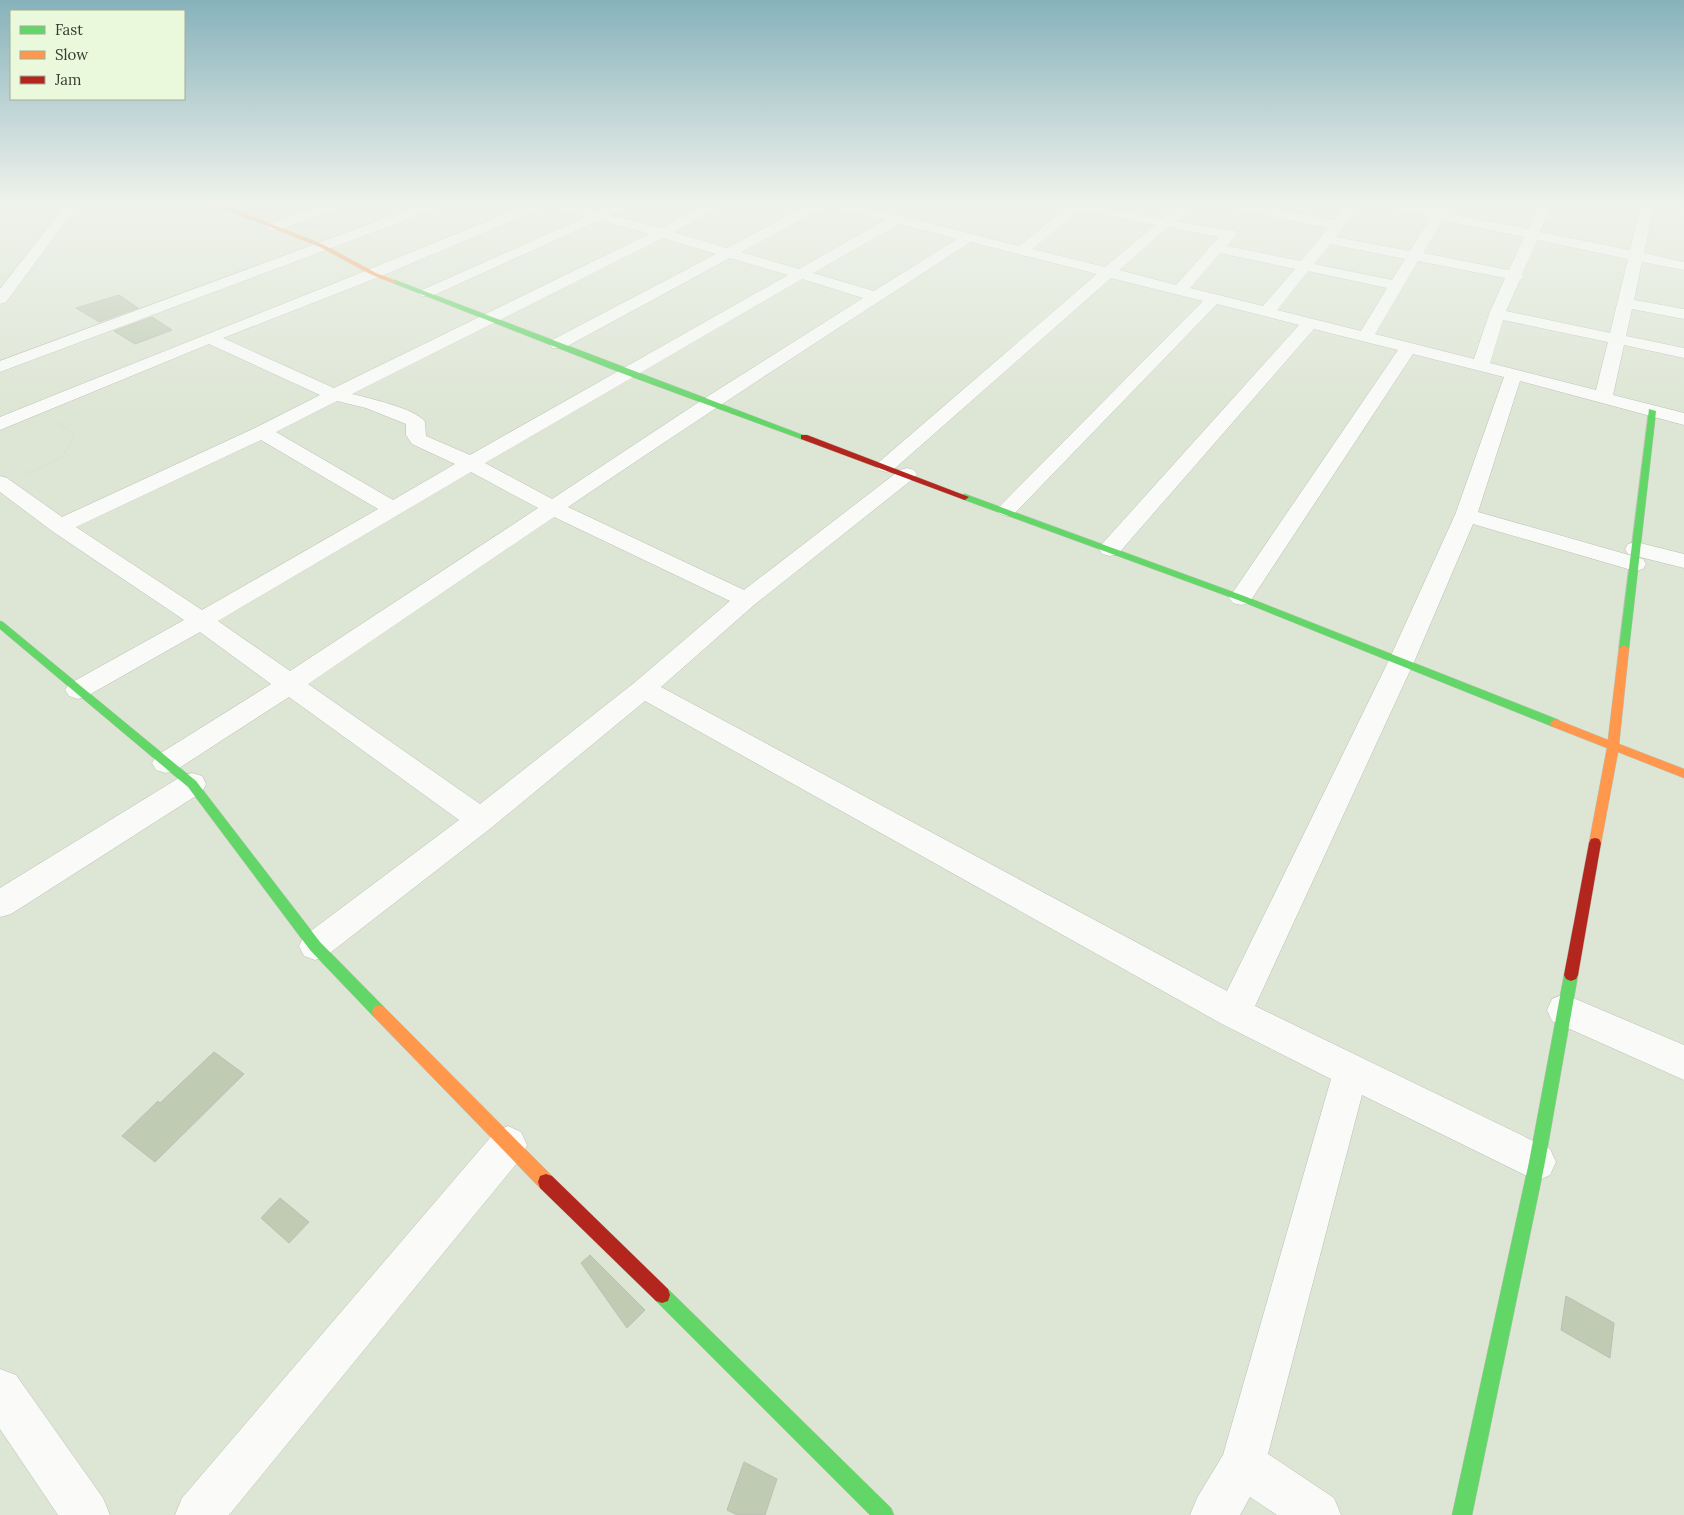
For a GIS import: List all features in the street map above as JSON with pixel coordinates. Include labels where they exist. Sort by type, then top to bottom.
[{"type":"street","points":[[0,299],[21,272]]},
{"type":"street","points":[[0,367],[254,272]]},
{"type":"street","points":[[370,272],[627,372],[1007,510],[1241,598],[1684,774]]},
{"type":"street","points":[[0,424],[209,338],[380,272]]},
{"type":"street","points":[[427,293],[475,272]]},
{"type":"street","points":[[60,526],[262,432],[583,272]]},
{"type":"street","points":[[558,344],[693,272]]},
{"type":"street","points":[[792,272],[878,297]]},
{"type":"street","points":[[78,690],[201,621],[627,372],[804,272]]},
{"type":"street","points":[[166,763],[288,685],[711,402],[916,272]]},
{"type":"street","points":[[315,946],[481,820],[643,689],[896,470],[1108,272],[1514,374],[1684,419]]},
{"type":"street","points":[[1180,290],[1196,272]]},
{"type":"street","points":[[1267,312],[1299,272]]},
{"type":"street","points":[[1331,272],[1395,285]]},
{"type":"street","points":[[1365,337],[1404,272]]},
{"type":"street","points":[[1494,272],[1516,276]]},
{"type":"street","points":[[1480,366],[1497,314],[1518,272]]},
{"type":"street","points":[[1603,397],[1632,272]]},
{"type":"street","points":[[1007,510],[1213,299]]},
{"type":"street","points":[[1625,303],[1684,314]]},
{"type":"street","points":[[1497,314],[1684,353]]},
{"type":"street","points":[[1110,549],[1310,323]]},
{"type":"street","points":[[209,338],[334,395],[372,404],[414,420],[416,422],[416,435],[419,440],[470,464],[553,508],[746,600]]},
{"type":"street","points":[[1241,598],[1408,348]]},
{"type":"street","points":[[1234,1013],[1401,662],[1466,515],[1514,374]]},
{"type":"street","points":[[1462,1515],[1537,1162],[1613,747],[1652,411]]},
{"type":"street","points":[[262,432],[393,509]]},
{"type":"street","points":[[1,482],[60,526],[201,621],[288,685],[481,820]]},
{"type":"street","points":[[1466,515],[1636,557],[1684,562]]},
{"type":"street","points":[[0,624],[192,784],[315,946],[508,1145],[763,1393],[884,1515]]},
{"type":"street","points":[[643,689],[1234,1013],[1537,1162]]},
{"type":"street","points":[[0,904],[192,784]]},
{"type":"street","points":[[1564,1010],[1684,1063]]},
{"type":"street","points":[[1214,1515],[1243,1464],[1351,1070]]},
{"type":"street","points":[[200,1515],[508,1145]]},
{"type":"street","points":[[0,1392],[86,1515]]},
{"type":"street","points":[[1243,1464],[1317,1515]]},
{"type":"path","points":[[1,482],[60,461],[71,448],[74,435],[42,408]]},
{"type":"building","points":[[119,295],[138,308],[99,322],[76,308]]},
{"type":"building","points":[[152,317],[172,330],[135,344],[114,331]]},
{"type":"building","points":[[214,1052],[244,1074],[155,1162],[122,1136],[158,1101],[160,1103]]},
{"type":"building","points":[[280,1198],[309,1222],[289,1243],[261,1218]]},
{"type":"building","points":[[590,1255],[645,1310],[627,1328],[581,1263]]},
{"type":"building","points":[[1566,1296],[1614,1323],[1610,1358],[1561,1330]]},
{"type":"building","points":[[744,1462],[777,1479],[765,1515],[737,1515],[727,1510]]},
{"type":"traffic: fast","points":[[395,282],[627,372],[804,437]]},
{"type":"traffic: fast","points":[[1624,648],[1652,411]]},
{"type":"traffic: fast","points":[[965,497],[1241,598],[1555,723]]},
{"type":"traffic: fast","points":[[0,624],[192,784],[315,946],[379,1012]]},
{"type":"traffic: fast","points":[[1462,1515],[1537,1162],[1571,975]]},
{"type":"traffic: fast","points":[[662,1295],[884,1515]]},
{"type":"traffic: slow","points":[[370,272],[395,282]]},
{"type":"traffic: slow","points":[[1595,843],[1613,747],[1624,648]]},
{"type":"traffic: slow","points":[[1555,723],[1684,774]]},
{"type":"traffic: slow","points":[[379,1012],[546,1182]]},
{"type":"traffic: jam","points":[[804,437],[965,497]]},
{"type":"traffic: jam","points":[[1571,975],[1595,843]]},
{"type":"traffic: jam","points":[[546,1182],[662,1295]]}]
